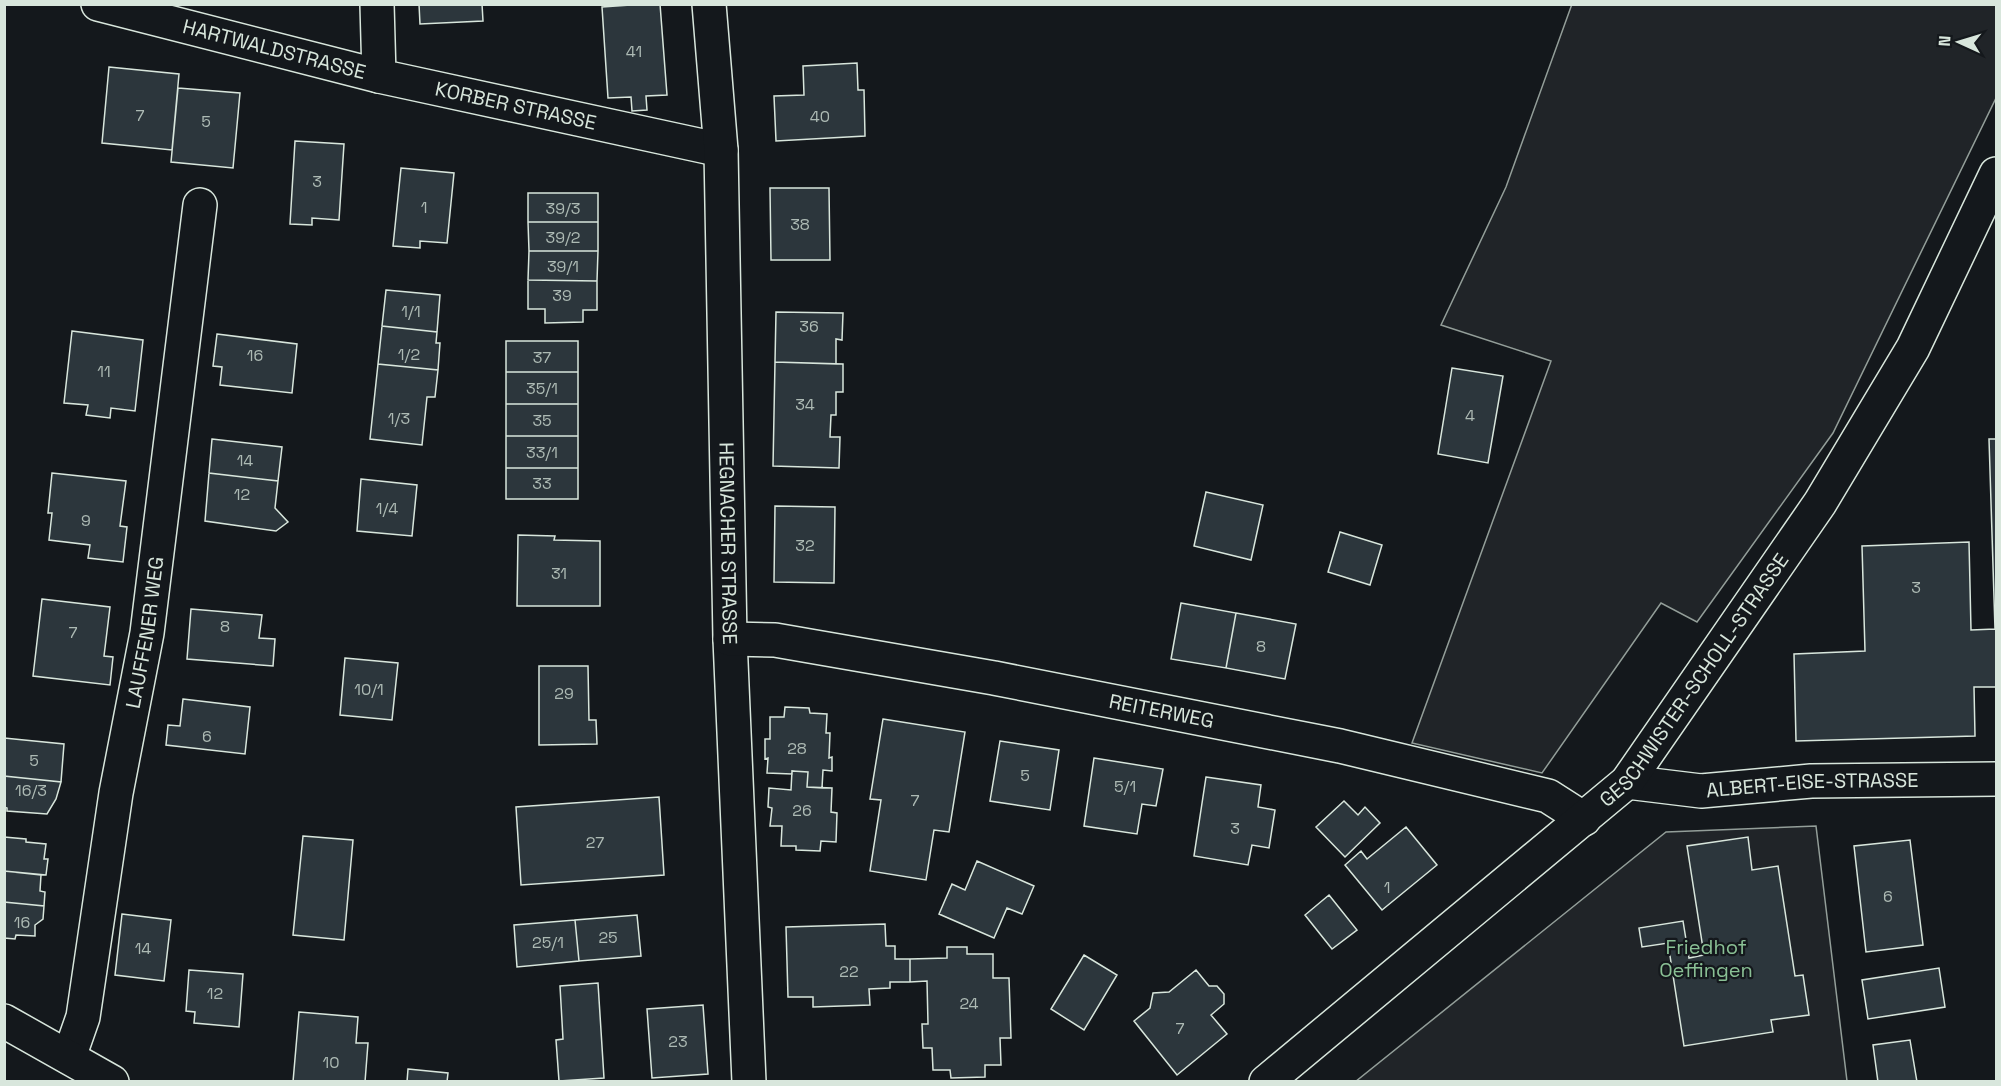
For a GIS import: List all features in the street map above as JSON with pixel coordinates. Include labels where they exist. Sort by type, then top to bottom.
[{"type":"street","name":"HARTWALDSTRASSE","points":[[98,4],[379,76]]},
{"type":"street","points":[[377,4],[379,76]]},
{"type":"street","name":"HEGNACHER STRASSE","points":[[709,4],[721,150],[730,639],[749,1082]]},
{"type":"street","name":"KORBER STRASSE","points":[[379,76],[721,150]]},
{"type":"street","name":"GESCHWISTER-SCHOLL-STRASSE","points":[[1266,1082],[1627,782],[1820,503],[1912,348],[1996,174]]},
{"type":"street","name":"LAUFFENER WEG","points":[[69,1057],[83,1017],[116,794],[147,633],[200,205]]},
{"type":"street","name":"REITERWEG","points":[[730,639],[775,640],[983,676],[1340,746],[1548,796],[1584,819]]},
{"type":"street","name":"ALBERT-EISE-STRASSE","points":[[1627,782],[1701,791],[1811,781],[1996,779]]},
{"type":"street","points":[[4,1021],[112,1082]]},
{"type":"green space","points":[[1572,4],[1996,5],[1996,98],[1833,433],[1697,622],[1661,603],[1542,773],[1412,743],[1551,361],[1441,325],[1506,187]]},
{"type":"green space","name":"Friedhof Oeffingen","points":[[1816,826],[1847,1081],[1355,1082],[1666,832]]},
{"type":"building","points":[[419,4],[482,4],[483,21],[420,24]]},
{"type":"building","points":[[660,4],[667,95],[646,96],[647,110],[632,111],[631,97],[608,98],[602,7]]},
{"type":"building","points":[[857,63],[858,90],[864,90],[865,136],[776,141],[774,96],[804,95],[803,66]]},
{"type":"building","points":[[109,67],[179,74],[172,150],[102,143]]},
{"type":"building","points":[[178,88],[240,93],[233,168],[171,162]]},
{"type":"building","points":[[295,141],[344,144],[339,220],[312,218],[312,225],[290,224]]},
{"type":"building","points":[[401,168],[454,173],[447,243],[420,241],[420,248],[393,246]]},
{"type":"building","points":[[770,188],[829,188],[830,260],[771,260]]},
{"type":"building","points":[[528,193],[598,193],[598,222],[528,222]]},
{"type":"building","points":[[528,222],[598,222],[598,251],[529,251]]},
{"type":"building","points":[[529,251],[598,251],[597,281],[528,280]]},
{"type":"building","points":[[528,280],[597,281],[597,310],[583,310],[583,322],[545,323],[545,309],[528,309]]},
{"type":"building","points":[[386,290],[440,295],[437,332],[382,326]]},
{"type":"building","points":[[776,312],[843,313],[842,340],[836,339],[836,364],[775,362]]},
{"type":"building","points":[[382,326],[437,332],[436,343],[440,343],[438,370],[378,364]]},
{"type":"building","points":[[72,331],[143,340],[135,411],[111,408],[110,418],[86,415],[88,405],[64,403]]},
{"type":"building","points":[[217,334],[297,344],[292,393],[220,385],[222,367],[213,366]]},
{"type":"building","points":[[506,341],[578,341],[578,372],[506,372]]},
{"type":"building","points":[[775,362],[843,364],[843,392],[836,392],[836,415],[831,415],[830,437],[840,437],[839,468],[773,466]]},
{"type":"building","points":[[378,364],[438,370],[435,397],[427,397],[422,445],[370,439]]},
{"type":"building","points":[[1452,368],[1503,376],[1488,463],[1438,454]]},
{"type":"building","points":[[506,372],[578,372],[578,404],[506,404]]},
{"type":"building","points":[[506,404],[578,404],[578,436],[506,436]]},
{"type":"building","points":[[506,436],[578,436],[578,468],[506,468]]},
{"type":"building","points":[[212,439],[282,447],[278,481],[209,473]]},
{"type":"building","points":[[1989,439],[1996,439],[1996,687],[1974,687],[1975,736],[1796,741],[1794,654],[1865,651],[1862,546],[1969,542],[1971,630],[1995,629]]},
{"type":"building","points":[[506,468],[578,468],[578,499],[506,499]]},
{"type":"building","points":[[52,473],[126,481],[120,526],[127,527],[123,562],[88,558],[90,545],[49,540],[52,513],[48,513]]},
{"type":"building","points":[[209,473],[278,481],[275,508],[288,522],[276,531],[205,521]]},
{"type":"building","points":[[361,479],[417,485],[412,536],[357,531]]},
{"type":"building","points":[[1206,492],[1263,505],[1251,560],[1194,546]]},
{"type":"building","points":[[775,506],[835,507],[834,583],[774,582]]},
{"type":"building","points":[[1340,532],[1382,545],[1370,585],[1328,572]]},
{"type":"building","points":[[518,535],[555,536],[554,540],[600,541],[600,606],[517,606]]},
{"type":"building","points":[[42,599],[110,607],[104,656],[113,657],[110,685],[33,676]]},
{"type":"building","points":[[1181,603],[1236,613],[1226,668],[1171,659]]},
{"type":"building","points":[[191,609],[262,615],[259,638],[275,639],[273,666],[187,659]]},
{"type":"building","points":[[1236,613],[1296,624],[1285,679],[1226,668]]},
{"type":"building","points":[[345,658],[398,663],[392,720],[340,715]]},
{"type":"building","points":[[539,666],[588,666],[589,720],[596,720],[597,744],[539,745]]},
{"type":"building","points":[[183,699],[250,707],[245,754],[166,745],[168,725],[180,726]]},
{"type":"building","points":[[785,707],[809,708],[810,713],[827,714],[826,733],[830,733],[829,758],[832,757],[832,771],[823,770],[822,788],[807,787],[808,772],[767,773],[768,758],[765,759],[765,739],[770,739],[770,717],[784,717]]},
{"type":"building","points":[[883,719],[965,732],[949,832],[934,830],[926,880],[870,871],[881,800],[870,799]]},
{"type":"building","points":[[4,738],[64,744],[61,782],[4,776]]},
{"type":"building","points":[[1000,741],[1059,750],[1050,810],[990,801]]},
{"type":"building","points":[[1094,758],[1163,769],[1156,806],[1142,804],[1137,834],[1084,826]]},
{"type":"building","points":[[792,771],[808,772],[807,787],[832,788],[831,812],[837,813],[836,842],[821,841],[820,851],[796,850],[796,846],[781,846],[782,826],[770,826],[772,808],[768,807],[769,788],[791,790]]},
{"type":"building","points":[[4,776],[61,782],[56,799],[47,814],[7,811],[4,807]]},
{"type":"building","points":[[1206,777],[1261,785],[1258,807],[1275,810],[1269,848],[1252,845],[1248,865],[1194,856]]},
{"type":"building","points":[[659,797],[664,875],[521,885],[516,807]]},
{"type":"building","points":[[1344,801],[1358,815],[1365,807],[1380,823],[1345,857],[1316,827]]},
{"type":"building","points":[[1406,827],[1437,865],[1382,910],[1345,865],[1361,851],[1367,859]]},
{"type":"building","points":[[303,836],[353,840],[344,940],[293,935]]},
{"type":"building","points":[[4,837],[46,844],[44,859],[48,859],[46,875],[4,871]]},
{"type":"building","points":[[1748,837],[1752,870],[1778,866],[1795,976],[1803,975],[1809,1015],[1771,1020],[1773,1032],[1684,1046],[1668,943],[1642,947],[1639,928],[1683,921],[1689,958],[1704,955],[1687,846]]},
{"type":"building","points":[[1910,840],[1923,945],[1866,952],[1854,846]]},
{"type":"building","points":[[977,861],[1034,886],[1022,914],[1007,908],[994,938],[939,914],[952,884],[965,890]]},
{"type":"building","points":[[4,871],[41,875],[40,891],[45,892],[44,906],[4,902]]},
{"type":"building","points":[[1329,895],[1357,930],[1332,949],[1305,915]]},
{"type":"building","points":[[4,902],[44,906],[43,919],[35,925],[35,936],[16,935],[15,939],[4,938]]},
{"type":"building","points":[[122,914],[171,920],[164,981],[115,975]]},
{"type":"building","points":[[637,915],[641,956],[579,961],[575,920]]},
{"type":"building","points":[[575,920],[579,961],[517,967],[514,925]]},
{"type":"building","points":[[885,924],[886,946],[895,946],[895,959],[910,959],[910,982],[890,982],[890,988],[869,989],[870,1005],[813,1007],[813,997],[788,997],[786,927]]},
{"type":"building","points":[[947,947],[967,947],[967,954],[993,954],[993,978],[1009,978],[1011,1038],[1000,1038],[1001,1065],[985,1065],[985,1077],[951,1078],[950,1070],[933,1070],[932,1048],[923,1048],[922,1024],[928,1024],[927,981],[910,982],[910,959],[947,958]]},
{"type":"building","points":[[1084,955],[1117,975],[1084,1030],[1051,1009]]},
{"type":"building","points":[[1939,968],[1945,1007],[1868,1019],[1862,980]]},
{"type":"building","points":[[189,970],[243,974],[239,1027],[194,1023],[195,1012],[186,1011]]},
{"type":"building","points":[[1196,970],[1209,986],[1217,986],[1224,994],[1224,1004],[1211,1015],[1227,1034],[1177,1075],[1134,1021],[1150,1008],[1153,993],[1169,992]]},
{"type":"building","points":[[598,983],[604,1078],[559,1081],[556,1040],[563,1039],[560,986]]},
{"type":"building","points":[[703,1005],[708,1074],[652,1078],[647,1009]]},
{"type":"building","points":[[299,1012],[358,1017],[356,1043],[368,1043],[365,1082],[293,1082]]},
{"type":"building","points":[[1910,1040],[1917,1082],[1878,1082],[1873,1045]]},
{"type":"building","points":[[408,1069],[448,1073],[447,1082],[407,1082]]}]
